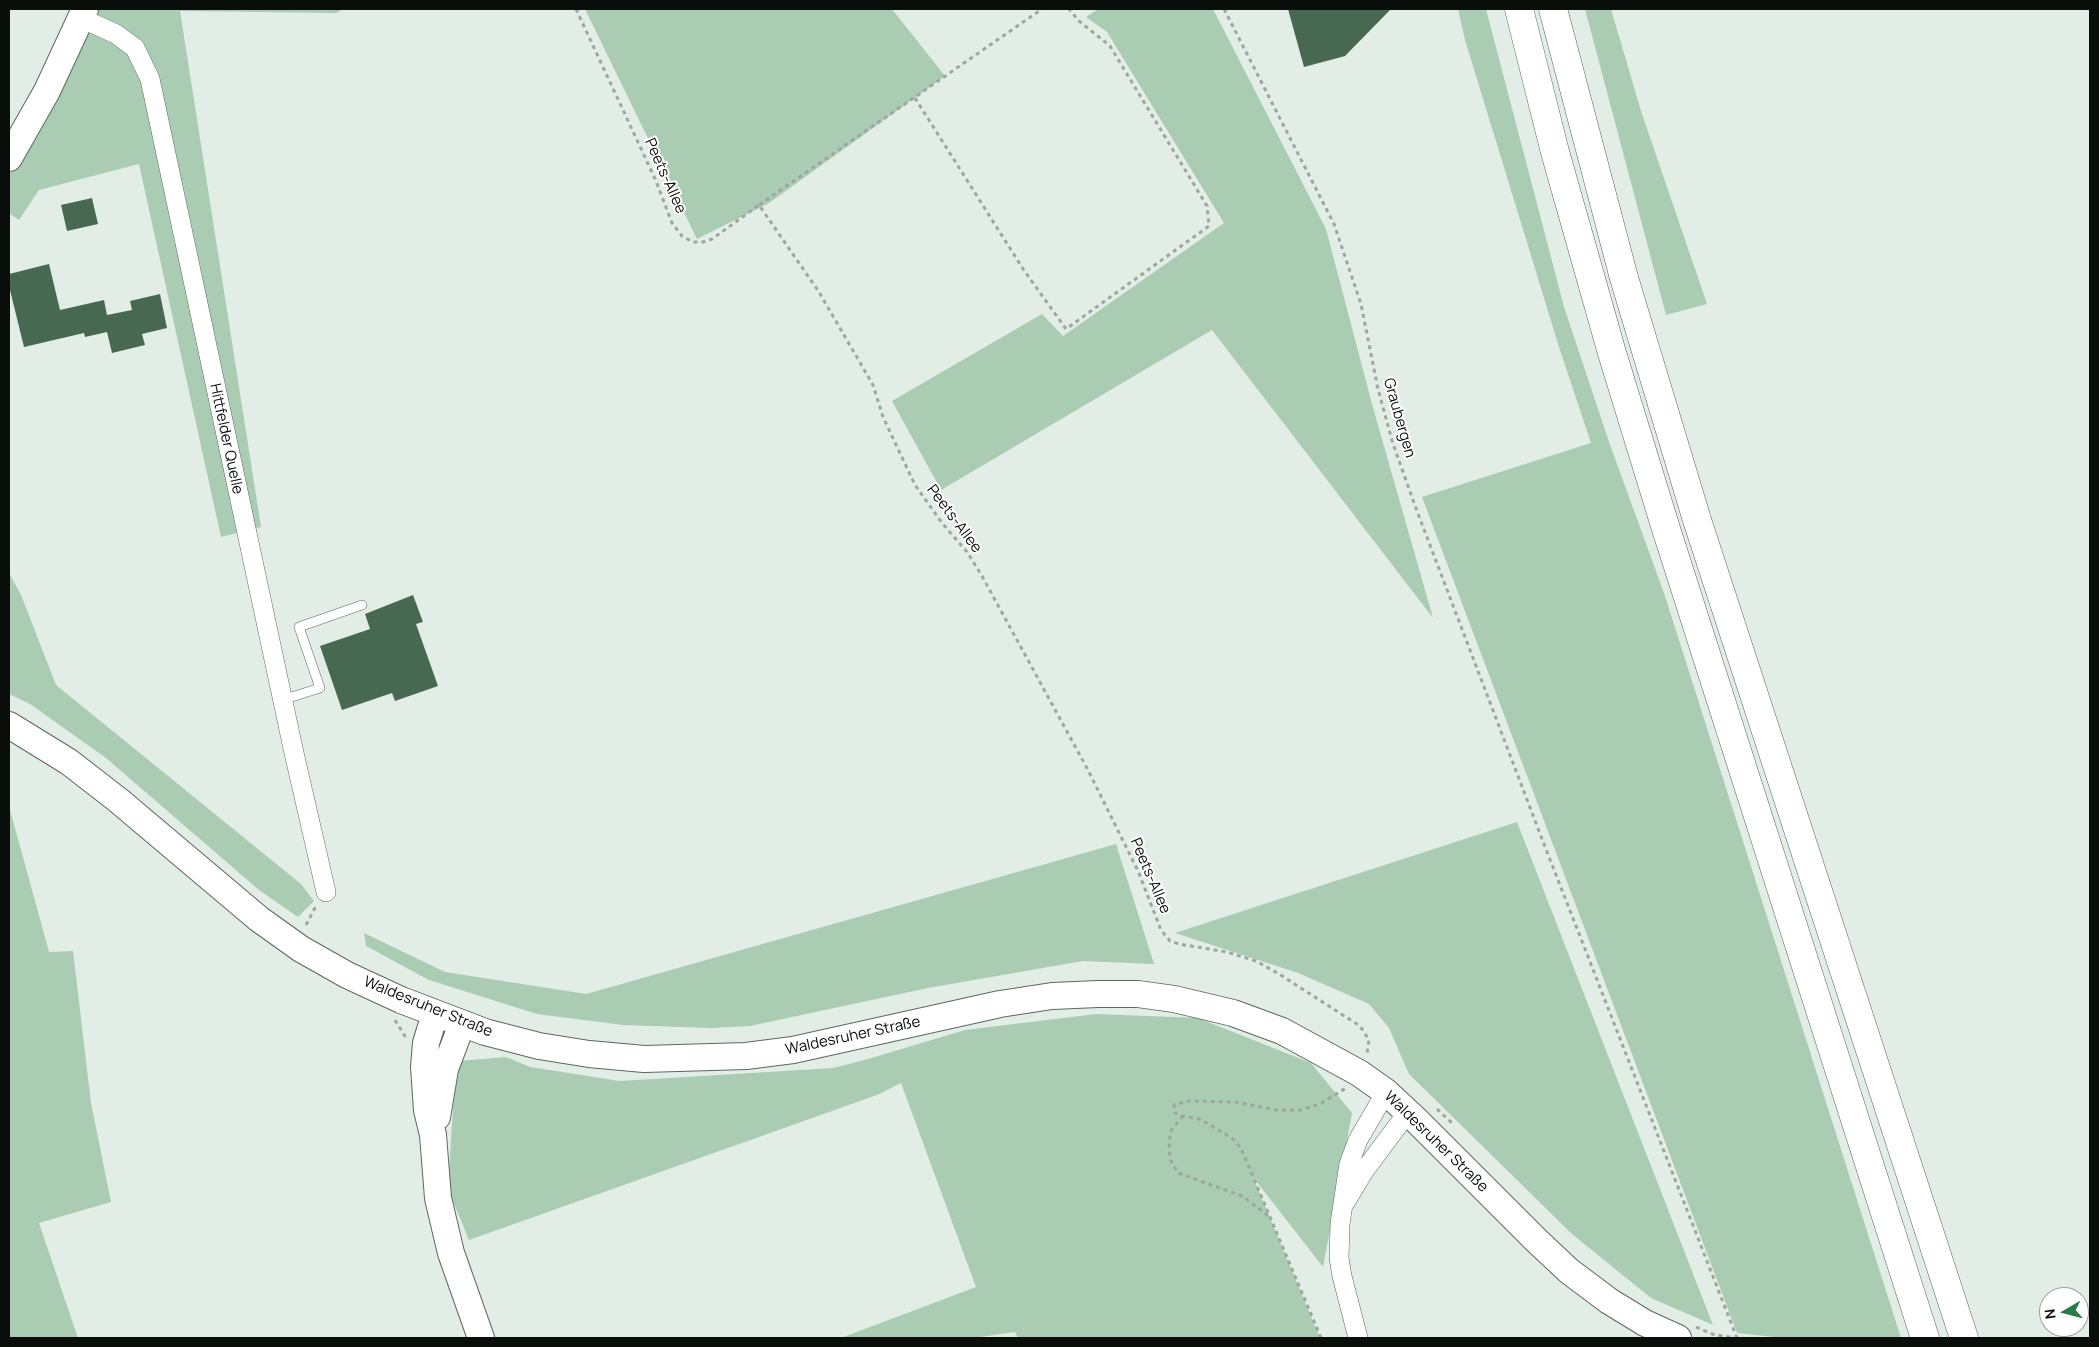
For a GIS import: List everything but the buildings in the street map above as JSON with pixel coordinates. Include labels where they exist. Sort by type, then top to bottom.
[{"type":"highway","points":[[1519,9],[1555,152],[1612,353],[1673,550],[1924,1332]]},
{"type":"highway","points":[[1553,9],[1624,278],[1697,520],[1960,1327]]},
{"type":"street","points":[[9,158],[47,91],[83,13]]},
{"type":"street","name":"Hittfelder Quelle","points":[[83,13],[135,48],[150,79],[282,700],[326,892]]},
{"type":"street","name":"Waldesruher Straße","points":[[9,725],[69,762],[118,800],[259,919],[301,948],[347,975],[435,1014],[462,1024],[538,1046],[588,1054],[644,1059],[746,1056],[793,1050],[1000,1004],[1052,996],[1138,994],[1174,999],[1233,1014],[1282,1031],[1353,1069],[1386,1092],[1529,1234],[1570,1271],[1609,1301],[1645,1323],[1686,1332]]},
{"type":"street","points":[[435,1014],[426,1043],[424,1067],[427,1110],[433,1134],[438,1198],[452,1253],[481,1338]]},
{"type":"street","points":[[433,1134],[445,1069],[462,1024]]},
{"type":"street","points":[[1358,1338],[1339,1258],[1344,1186],[1349,1164],[1358,1140],[1386,1092]]},
{"type":"street","points":[[1344,1204],[1364,1171],[1408,1112]]},
{"type":"lane","points":[[282,700],[320,688],[299,627],[362,605]]},
{"type":"path","name":"Peets-Allee","points":[[576,9],[656,181],[672,223],[682,236],[693,242],[703,242],[712,239],[759,205],[819,292],[854,349],[873,385],[882,416],[915,485],[982,576],[1088,770],[1138,871],[1161,930],[1170,940],[1179,944],[1227,952],[1256,961],[1279,974],[1360,1026],[1369,1040],[1367,1053]]},
{"type":"path","points":[[759,205],[1042,9]]},
{"type":"path","points":[[915,98],[1025,272],[1066,329],[1209,226],[1207,206],[1110,46],[1079,21],[1069,9]]},
{"type":"path","name":"Graubergen","points":[[1224,9],[1334,224],[1361,304],[1378,389],[1393,444],[1542,839],[1736,1338]]},
{"type":"path","points":[[306,925],[313,929]]},
{"type":"path","points":[[1361,1050],[1372,1057]]},
{"type":"path","points":[[1321,1338],[1241,1148],[1232,1138],[1200,1119],[1175,1113],[1174,1105],[1189,1101],[1235,1102],[1276,1110],[1301,1110],[1336,1096],[1349,1086]]},
{"type":"path","points":[[1432,1104],[1458,1130]]},
{"type":"path","points":[[1183,1116],[1172,1129],[1169,1141],[1170,1159],[1178,1173],[1242,1196],[1271,1218]]},
{"type":"path","points":[[1686,1332],[1736,1338]]},
{"type":"green space","points":[[97,9],[344,9],[336,13],[180,11],[261,527],[221,537],[139,164],[39,190],[19,220],[9,213],[9,175],[67,79]]},
{"type":"green space","points":[[585,9],[892,9],[945,76],[769,203],[697,239]]},
{"type":"green space","points":[[1098,9],[1213,9],[1326,229],[1372,404],[1433,618],[1212,330],[941,490],[892,401],[1042,314],[1063,336],[1224,223],[1107,32],[1086,17]]},
{"type":"green space","points":[[1458,9],[1486,9],[1564,307],[1609,442],[1664,593],[1901,1338],[1784,1338],[1737,1333],[1422,497],[1591,443],[1559,347],[1465,40]]},
{"type":"green space","points":[[1585,9],[1611,9],[1641,111],[1707,304],[1666,315]]},
{"type":"green space","points":[[9,573],[21,595],[56,685],[301,884],[314,901],[298,917],[259,890],[106,758],[30,704],[9,694]]},
{"type":"green space","points":[[9,806],[49,952],[73,951],[91,1103],[111,1202],[39,1223],[78,1338],[9,1338]]},
{"type":"green space","points":[[1517,822],[1713,1325],[1651,1298],[1572,1234],[1409,1074],[1389,1028],[1369,1004],[1298,973],[1175,933]]},
{"type":"green space","points":[[1116,844],[1154,964],[1083,961],[928,988],[750,1026],[711,1028],[623,1025],[537,1014],[429,980],[366,946],[364,933],[445,972],[586,994]]},
{"type":"green space","points":[[1096,1014],[1198,1018],[1311,1063],[1352,1113],[1323,1267],[1253,1177],[1320,1338],[1018,1338],[1015,1332],[973,1338],[841,1338],[976,1287],[901,1083],[877,1095],[469,1240],[448,1189],[453,1107],[459,1061],[506,1057],[530,1067],[620,1081],[833,1068],[965,1030]]}]
